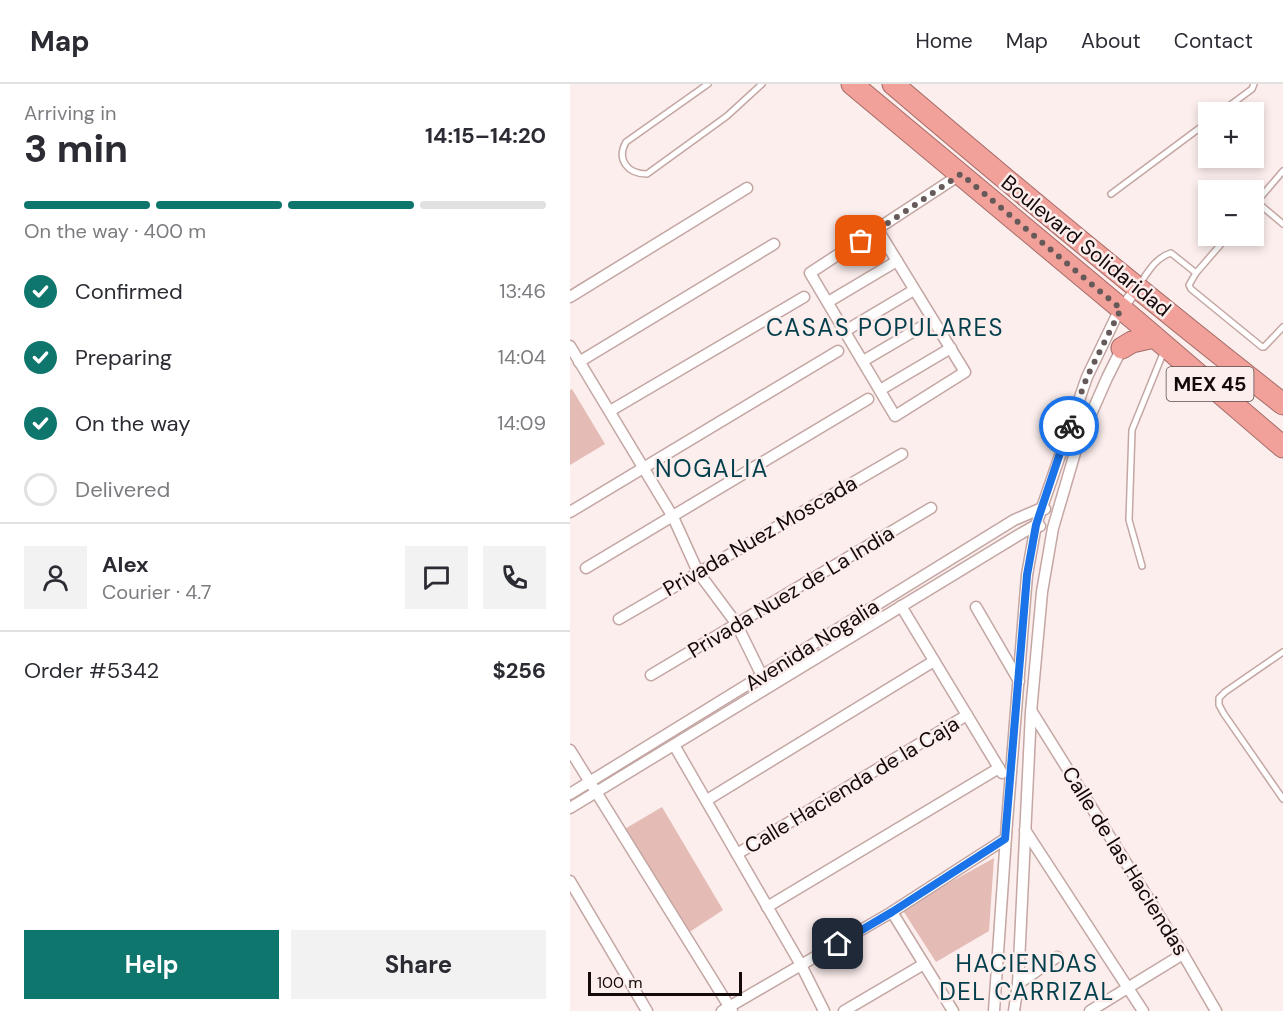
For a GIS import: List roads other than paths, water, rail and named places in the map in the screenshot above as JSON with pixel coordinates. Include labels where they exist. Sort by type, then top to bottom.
[{"type":"highway","name":"Boulevard Solidaridad","points":[[852,84],[961,174],[1139,307],[1283,404]]},
{"type":"highway","name":"Boulevard Solidaridad","points":[[893,84],[1046,215],[1139,307],[1160,342],[1283,447]]},
{"type":"highway","points":[[1122,348],[1132,342],[1160,342]]},
{"type":"street","points":[[878,230],[965,372],[895,416],[810,273],[961,174]]},
{"type":"street","points":[[570,297],[747,188]]},
{"type":"street","points":[[579,362],[774,244]]},
{"type":"street","points":[[828,302],[897,261]]},
{"type":"street","points":[[845,331],[914,290]]},
{"type":"street","points":[[609,411],[804,297]]},
{"type":"street","points":[[1014,1011],[1018,984],[1031,712],[1042,592],[1053,528],[1077,446],[1139,307]]},
{"type":"street","points":[[994,1011],[1005,839],[1027,575],[1036,525],[1087,377],[1139,307]]},
{"type":"street","points":[[863,361],[933,320]]},
{"type":"street","points":[[571,348],[673,517],[698,572],[736,623],[768,688]]},
{"type":"street","points":[[880,390],[951,348]]},
{"type":"street","points":[[570,512],[838,351]]},
{"type":"street","points":[[586,568],[868,399]]},
{"type":"street","name":"Privada Nuez Moscada","points":[[619,619],[902,454]]},
{"type":"street","name":"Privada Nuez de La India","points":[[651,675],[931,508]]},
{"type":"street","points":[[1042,508],[1057,511]]},
{"type":"street","name":"Avenida Nogalia","points":[[570,808],[593,787],[761,676],[1014,520],[1042,508]]},
{"type":"street","points":[[1036,525],[1053,528]]},
{"type":"street","name":"Avenida Nogalia","points":[[570,794],[593,787],[674,745],[1036,525]]},
{"type":"street","points":[[901,606],[1010,786]]},
{"type":"street","points":[[976,607],[1019,681]]},
{"type":"street","points":[[707,800],[934,662]]},
{"type":"street","name":"Calle de las Haciendas","points":[[1031,712],[1184,954],[1216,1011]]},
{"type":"street","name":"Calle Hacienda de la Caja","points":[[737,854],[967,715]]},
{"type":"street","points":[[674,745],[801,965],[824,1011]]},
{"type":"street","points":[[570,750],[728,1010],[892,912],[1005,839]]},
{"type":"street","points":[[767,907],[999,768]]},
{"type":"street","points":[[1025,830],[1143,1011]]},
{"type":"street","points":[[1003,870],[1023,869]]},
{"type":"street","points":[[570,881],[648,1011]]},
{"type":"street","points":[[892,912],[953,1011]]},
{"type":"street","points":[[1090,1011],[1184,954]]},
{"type":"street","points":[[1018,984],[1057,957]]},
{"type":"street","points":[[844,1011],[924,964]]},
{"type":"lane","points":[[708,84],[626,142],[622,153],[629,169],[637,174],[647,174],[742,104],[762,84]]},
{"type":"lane","points":[[1234,102],[1252,89],[1254,84]]},
{"type":"lane","points":[[1111,194],[1198,129]]},
{"type":"lane","points":[[1264,193],[1283,171]]},
{"type":"lane","points":[[1264,210],[1283,224]]},
{"type":"lane","points":[[1219,246],[1196,273],[1189,285],[1191,289],[1262,347],[1283,327]]},
{"type":"lane","points":[[1139,307],[1157,260],[1171,253],[1196,273]]},
{"type":"lane","points":[[1142,566],[1129,520],[1132,430],[1160,342]]},
{"type":"lane","points":[[1283,652],[1219,698],[1219,705],[1224,714],[1283,799]]},
{"type":"district","name":"CASAS POPULARES","points":[[885,327]]},
{"type":"district","name":"NOGALIA","points":[[712,468]]},
{"type":"district","name":"HACIENDAS DEL CARRIZAL","points":[[1027,977]]}]
